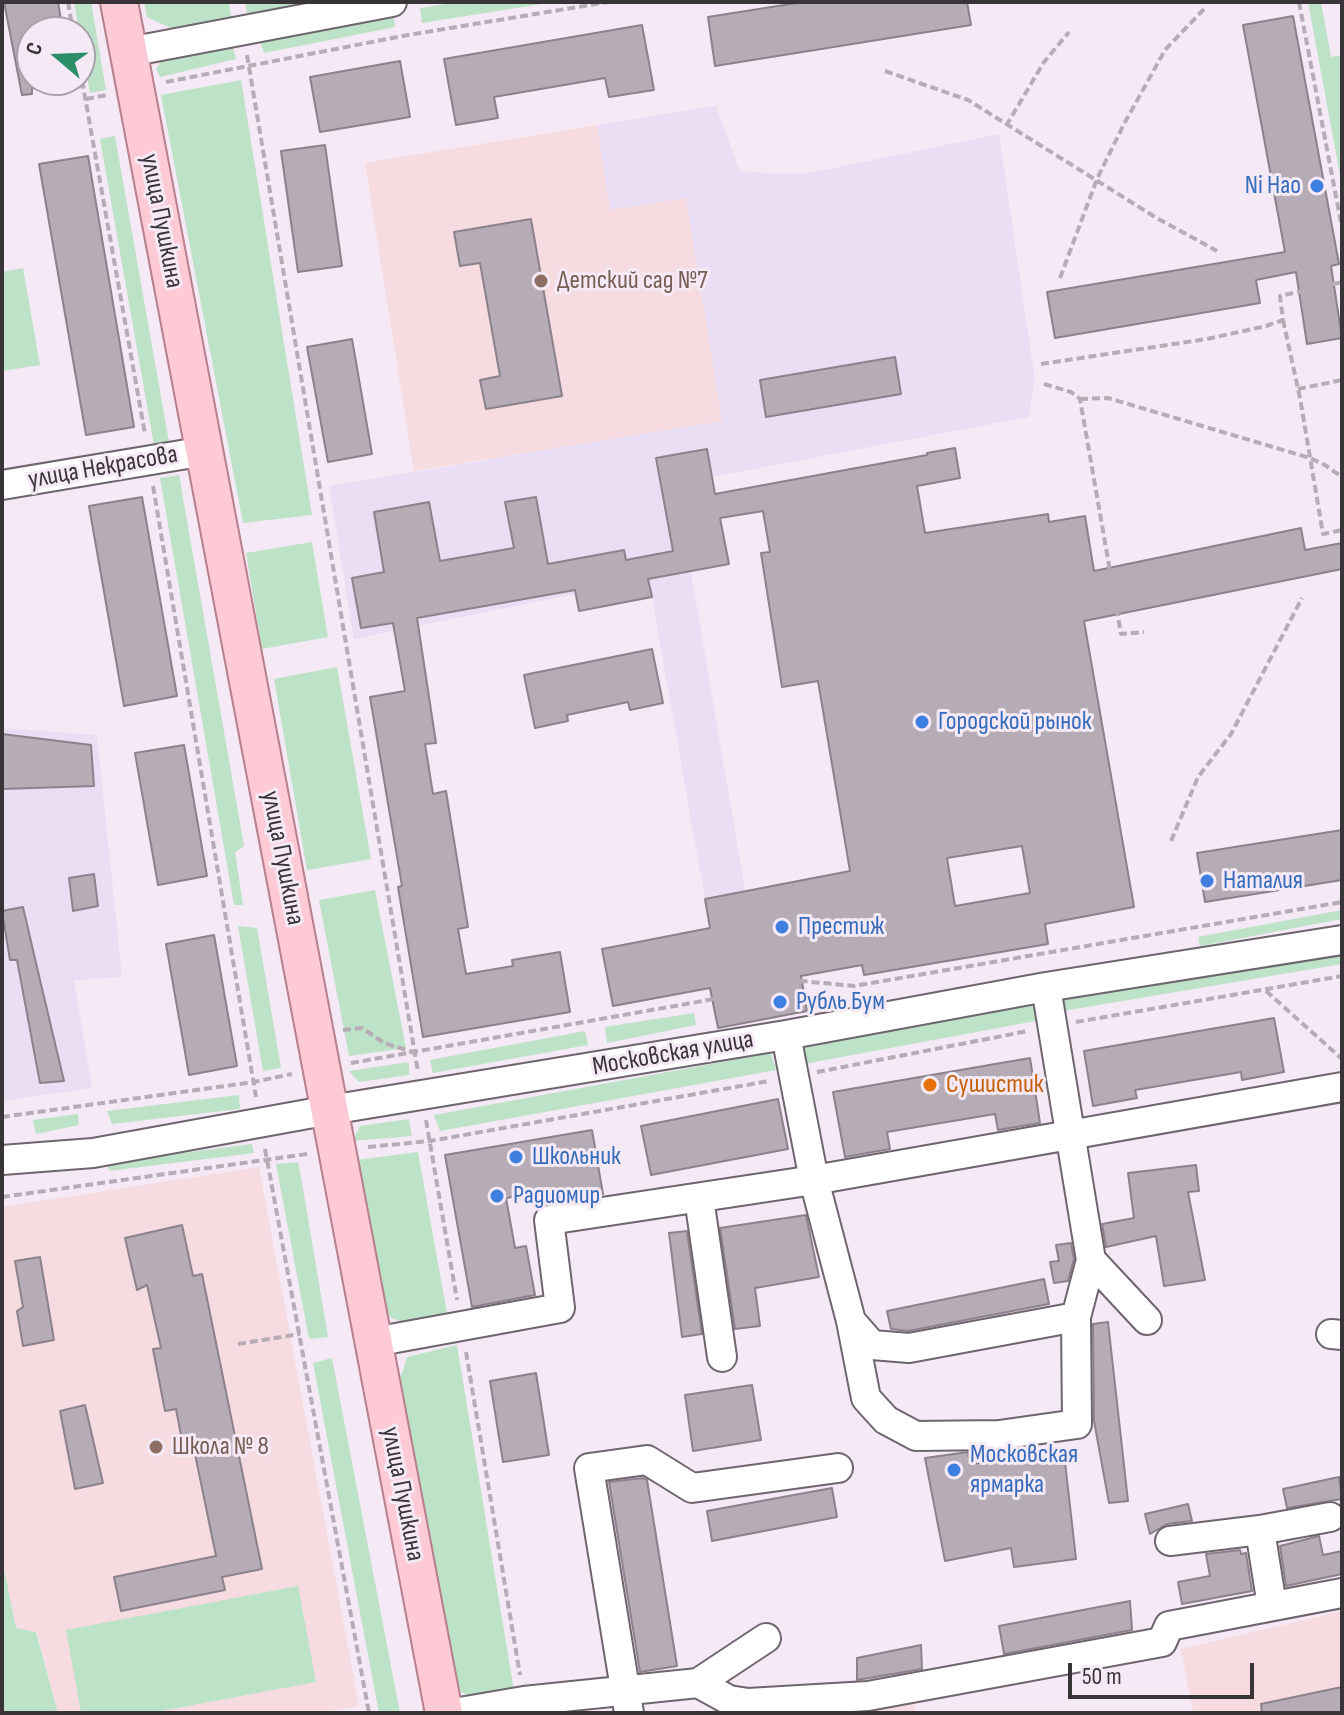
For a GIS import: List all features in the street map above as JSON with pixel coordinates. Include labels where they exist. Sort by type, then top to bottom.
[{"type":"main road","name":"улица Пушкина","points":[[119,2],[444,1713]]},
{"type":"street","points":[[129,52],[392,2]]},
{"type":"street","name":"улица Некрасова","points":[[2,485],[205,451]]},
{"type":"street","name":"Московская улица","points":[[2,1160],[93,1153],[330,1110],[786,1035],[1046,987],[1342,940]]},
{"type":"street","points":[[786,1035],[814,1180],[851,1321],[866,1398],[886,1420],[916,1436],[999,1435],[1077,1424],[1076,1317],[1091,1260],[1046,987]]},
{"type":"street","points":[[374,1342],[560,1308],[549,1220],[814,1180],[1342,1087]]},
{"type":"street","points":[[699,1198],[722,1357]]},
{"type":"street","points":[[1091,1260],[1147,1320]]},
{"type":"street","points":[[851,1321],[872,1345],[909,1348],[1076,1317]]},
{"type":"street","points":[[627,1702],[589,1468],[647,1460],[692,1488],[838,1468]]},
{"type":"street","points":[[1170,1541],[1260,1530],[1330,1517]]},
{"type":"street","points":[[1260,1530],[1272,1606]]},
{"type":"street","points":[[698,1683],[729,1700],[786,1707],[868,1696],[1162,1642],[1169,1626],[1342,1593]]},
{"type":"street","points":[[454,1713],[524,1701],[627,1702],[698,1683],[766,1638]]},
{"type":"path","points":[[86,99],[248,65],[608,2]]},
{"type":"path","points":[[1299,2],[1342,228]]},
{"type":"path","points":[[1060,278],[1097,179],[1124,124],[1165,50],[1204,9]]},
{"type":"path","points":[[244,31],[524,1701]]},
{"type":"path","points":[[1006,126],[1044,62],[1069,32]]},
{"type":"path","points":[[885,71],[968,100],[1155,217],[1217,251]]},
{"type":"path","points":[[85,96],[259,1123],[369,1713]]},
{"type":"path","points":[[1342,282],[1280,296],[1323,534],[1342,530]]},
{"type":"path","points":[[1041,364],[1207,339],[1283,320]]},
{"type":"path","points":[[1298,389],[1342,380]]},
{"type":"path","points":[[1044,384],[1071,392],[1080,399],[1108,398],[1310,458],[1342,477]]},
{"type":"path","points":[[1080,399],[1121,634],[1144,632]]},
{"type":"path","points":[[1171,841],[1198,777],[1231,734],[1302,598]]},
{"type":"path","points":[[2,1117],[254,1082],[802,981],[854,986],[1342,902]]},
{"type":"path","points":[[2,1197],[267,1159],[430,1141],[1342,976]]},
{"type":"path","points":[[1266,990],[1342,1059]]},
{"type":"path","points":[[334,1031],[362,1028],[384,1043],[415,1053]]},
{"type":"path","points":[[238,1344],[300,1334]]},
{"type":"shaded area","points":[[716,106],[740,172],[805,174],[999,134],[1035,381],[1028,417],[712,477],[729,564],[691,572],[745,891],[705,899],[652,598],[579,611],[575,594],[354,639],[329,486],[722,421],[686,198],[610,211],[597,125]]},
{"type":"shaded area","name":"Детский сад №7","points":[[597,125],[610,210],[686,198],[722,421],[414,471],[365,163]]},
{"type":"shaded area","points":[[2,728],[97,735],[122,977],[74,980],[92,1088],[2,1101]]},
{"type":"shaded area","name":"Школа № 8","points":[[259,1167],[359,1706],[322,1713],[58,1713],[37,1632],[16,1628],[2,1558],[2,1207]]},
{"type":"shaded area","points":[[1342,1611],[1342,1713],[1193,1713],[1181,1649]]},
{"type":"shaded area","points":[[913,1699],[915,1713],[785,1713]]},
{"type":"green space","points":[[74,2],[91,2],[93,16],[76,16]]},
{"type":"green space","points":[[144,2],[229,2],[232,23],[179,32],[147,17]]},
{"type":"green space","points":[[245,2],[332,2],[248,17]]},
{"type":"green space","points":[[458,2],[554,2],[422,23],[420,8]]},
{"type":"green space","points":[[1308,2],[1321,2],[1331,57],[1342,55],[1342,186]]},
{"type":"green space","points":[[393,11],[395,27],[264,53],[259,37]]},
{"type":"green space","points":[[96,31],[106,90],[96,92]]},
{"type":"green space","points":[[232,43],[236,59],[160,77],[156,69],[165,56]]},
{"type":"green space","points":[[241,80],[312,515],[243,523],[161,95]]},
{"type":"green space","points":[[115,136],[169,442],[154,445],[100,139]]},
{"type":"green space","points":[[23,268],[40,365],[2,371],[2,272]]},
{"type":"green space","points":[[179,475],[244,846],[235,852],[243,905],[234,905],[160,478]]},
{"type":"green space","points":[[312,542],[328,637],[262,649],[246,553]]},
{"type":"green space","points":[[337,667],[371,859],[307,870],[274,679]]},
{"type":"green space","points":[[375,890],[406,1048],[349,1056],[319,900]]},
{"type":"green space","points":[[1342,910],[1342,919],[1200,946],[1198,937]]},
{"type":"green space","points":[[238,926],[257,928],[281,1068],[263,1071]]},
{"type":"green space","points":[[1342,948],[1342,964],[1063,1011],[1059,997]]},
{"type":"green space","points":[[1038,1002],[1041,1020],[804,1064],[801,1046]]},
{"type":"green space","points":[[694,1013],[696,1025],[607,1043],[605,1027]]},
{"type":"green space","points":[[585,1031],[588,1045],[433,1073],[430,1060]]},
{"type":"green space","points":[[771,1053],[776,1070],[440,1131],[434,1115]]},
{"type":"green space","points":[[409,1062],[409,1075],[359,1082],[349,1071]]},
{"type":"green space","points":[[239,1095],[240,1109],[112,1124],[107,1111]]},
{"type":"green space","points":[[78,1114],[79,1125],[36,1134],[33,1120]]},
{"type":"green space","points":[[409,1119],[412,1136],[353,1141],[360,1126]]},
{"type":"green space","points":[[252,1144],[254,1153],[109,1171],[107,1163]]},
{"type":"green space","points":[[418,1152],[448,1319],[406,1324],[385,1315],[356,1160]]},
{"type":"green space","points":[[298,1162],[328,1337],[309,1339],[276,1164]]},
{"type":"green space","points":[[457,1345],[514,1691],[472,1696],[454,1690],[400,1379],[407,1357]]},
{"type":"green space","points":[[332,1358],[400,1713],[379,1713],[313,1363]]},
{"type":"green space","points":[[2,1558],[16,1628],[36,1632],[58,1713],[2,1713]]},
{"type":"green space","points":[[298,1586],[316,1682],[151,1713],[81,1713],[66,1630]]},
{"type":"building","points":[[4,2],[58,2],[60,16],[16,16],[16,64]]},
{"type":"building","points":[[803,2],[967,2],[971,25],[715,66],[708,17]]},
{"type":"building","points":[[1293,16],[1339,264],[1331,266],[1342,338],[1307,344],[1296,272],[1256,280],[1260,303],[1055,338],[1047,292],[1285,252],[1243,25]]},
{"type":"building","points":[[642,25],[654,90],[609,97],[605,78],[494,97],[498,118],[456,125],[444,59]]},
{"type":"building","points":[[400,61],[410,117],[320,132],[310,77]]},
{"type":"building","points":[[325,145],[342,266],[298,272],[281,151]]},
{"type":"building","points":[[88,156],[134,427],[86,435],[39,164]]},
{"type":"building","points":[[531,219],[562,396],[486,409],[480,380],[500,376],[480,263],[460,266],[454,232]]},
{"type":"building","points":[[352,339],[372,454],[328,462],[307,347]]},
{"type":"building","points":[[895,357],[901,394],[766,417],[760,380]]},
{"type":"building","name":"Городской рынок","points":[[955,448],[960,478],[917,486],[925,533],[1048,514],[1049,522],[1085,516],[1094,571],[1301,528],[1305,550],[1342,543],[1342,569],[1084,621],[1134,907],[1045,924],[1048,944],[864,975],[862,965],[801,976],[807,1011],[718,1028],[710,988],[613,1006],[602,949],[710,928],[705,899],[850,871],[818,681],[782,687],[761,553],[770,552],[763,511],[720,518],[729,564],[648,579],[652,597],[579,611],[575,590],[417,618],[436,743],[425,744],[433,794],[446,791],[468,927],[458,929],[466,974],[513,966],[512,960],[560,952],[570,1012],[423,1037],[398,887],[402,886],[370,697],[405,691],[393,623],[361,628],[352,578],[384,572],[374,512],[429,502],[440,561],[514,548],[505,502],[536,497],[548,564],[624,550],[626,560],[673,551],[656,458],[707,449],[715,494]],"holes":[[[1022,846],[1030,893],[955,906],[947,858]]]},
{"type":"building","points":[[142,497],[177,696],[124,706],[89,506]]},
{"type":"building","points":[[652,649],[663,703],[630,710],[628,702],[567,715],[568,721],[535,728],[524,675]]},
{"type":"building","points":[[2,734],[91,745],[94,786],[2,789]]},
{"type":"building","points":[[184,745],[207,876],[158,885],[135,753]]},
{"type":"building","points":[[1342,830],[1342,880],[1205,902],[1197,853]]},
{"type":"building","points":[[94,874],[98,906],[73,911],[69,878]]},
{"type":"building","points":[[23,907],[64,1081],[40,1083],[17,960],[10,960],[2,911]]},
{"type":"building","points":[[214,935],[237,1066],[189,1075],[166,944]]},
{"type":"building","points":[[1274,1018],[1284,1072],[1242,1080],[1241,1072],[1135,1090],[1137,1098],[1093,1106],[1084,1051]]},
{"type":"building","points":[[1030,1058],[1040,1123],[998,1130],[995,1114],[887,1132],[890,1149],[845,1157],[833,1092]]},
{"type":"building","points":[[778,1099],[788,1149],[651,1175],[641,1126]]},
{"type":"building","points":[[592,1130],[603,1194],[555,1202],[553,1190],[506,1198],[515,1248],[526,1246],[535,1295],[472,1307],[445,1155]]},
{"type":"building","points":[[1196,1165],[1199,1191],[1188,1192],[1205,1280],[1164,1286],[1156,1236],[1106,1247],[1102,1224],[1134,1218],[1128,1173]]},
{"type":"building","points":[[806,1215],[819,1277],[755,1288],[760,1326],[735,1329],[720,1228]]},
{"type":"building","points":[[182,1225],[193,1276],[202,1274],[262,1569],[222,1577],[225,1590],[121,1611],[114,1577],[216,1556],[195,1454],[185,1456],[176,1409],[165,1411],[153,1349],[161,1348],[147,1285],[137,1290],[125,1238]]},
{"type":"building","points":[[687,1231],[702,1334],[682,1337],[669,1233]]},
{"type":"building","points":[[1071,1243],[1074,1259],[1068,1281],[1054,1283],[1050,1262],[1059,1261],[1056,1245]]},
{"type":"building","points":[[40,1257],[54,1340],[23,1346],[17,1311],[23,1307],[15,1261]]},
{"type":"building","points":[[1044,1279],[1049,1304],[908,1331],[891,1329],[887,1311]]},
{"type":"building","points":[[1108,1322],[1128,1501],[1109,1503],[1094,1421],[1093,1324]]},
{"type":"building","points":[[536,1373],[549,1455],[503,1462],[490,1381]]},
{"type":"building","points":[[752,1385],[761,1440],[693,1451],[685,1395]]},
{"type":"building","points":[[85,1405],[103,1483],[75,1489],[60,1411]]},
{"type":"building","points":[[968,1452],[970,1464],[1064,1453],[1076,1559],[1014,1567],[1011,1548],[945,1561],[925,1458]]},
{"type":"building","points":[[1339,1477],[1342,1499],[1287,1508],[1283,1489]]},
{"type":"building","points":[[647,1480],[677,1666],[640,1672],[609,1482]]},
{"type":"building","points":[[832,1488],[837,1517],[712,1541],[707,1511]]},
{"type":"building","points":[[1188,1504],[1192,1521],[1167,1524],[1150,1534],[1145,1514]]},
{"type":"building","points":[[1319,1536],[1323,1555],[1342,1551],[1342,1574],[1286,1586],[1280,1546]]},
{"type":"building","points":[[1240,1550],[1241,1554],[1246,1553],[1252,1591],[1182,1604],[1178,1582],[1210,1576],[1206,1554]]},
{"type":"building","points":[[1130,1601],[1132,1630],[1004,1654],[999,1626]]},
{"type":"building","points":[[921,1645],[922,1669],[857,1680],[857,1658]]},
{"type":"building","points":[[1342,1687],[1342,1713],[1262,1713],[1261,1704]]},
{"type":"place","name":"Ni Hao","points":[[1317,186]]},
{"type":"place","name":"Детский сад №7","points":[[541,281]]},
{"type":"place","name":"Городской рынок","points":[[922,722]]},
{"type":"place","name":"Наталия","points":[[1207,881]]},
{"type":"place","name":"Престиж","points":[[782,927]]},
{"type":"place","name":"Рубль Бум","points":[[780,1002]]},
{"type":"place","name":"Сушистик","points":[[930,1085]]},
{"type":"place","name":"Школьник","points":[[516,1157]]},
{"type":"place","name":"Радиомир","points":[[497,1196]]},
{"type":"place","name":"Школа № 8","points":[[156,1447]]},
{"type":"place","name":"Московская ярмарка","points":[[954,1470]]}]
